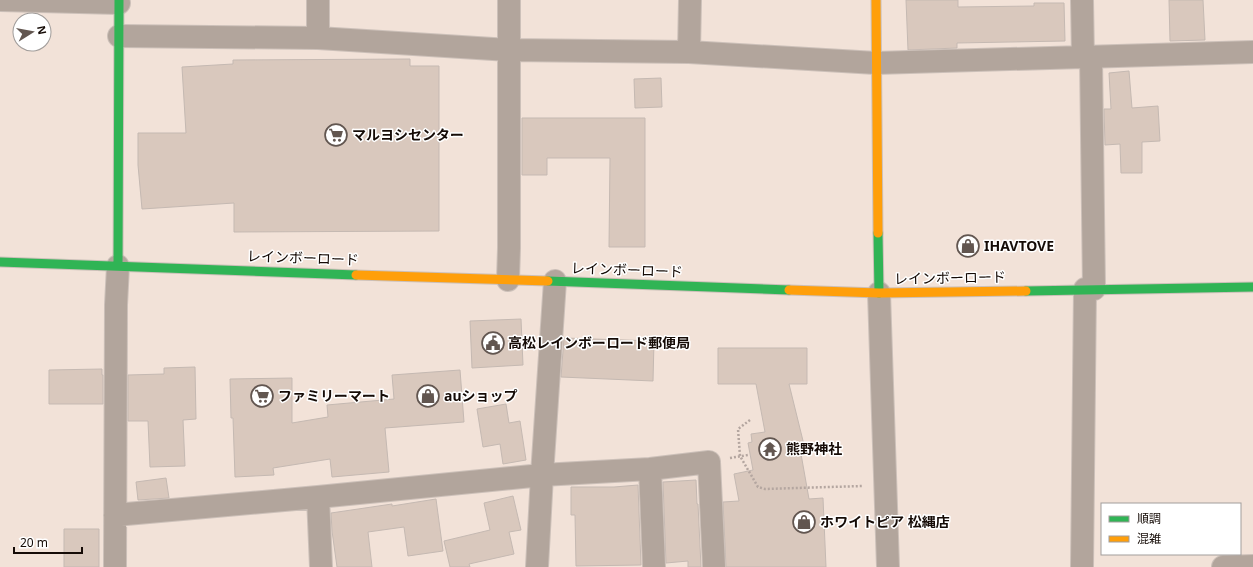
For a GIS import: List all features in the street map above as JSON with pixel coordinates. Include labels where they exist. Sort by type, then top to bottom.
[{"type":"street","points":[[0,0],[119,1],[115,567]]},
{"type":"street","points":[[318,0],[318,38]]},
{"type":"street","points":[[508,280],[509,0]]},
{"type":"street","points":[[689,52],[690,0]]},
{"type":"street","points":[[876,0],[879,293],[888,567]]},
{"type":"street","points":[[1082,0],[1087,58],[1089,289],[1082,567]]},
{"type":"street","points":[[119,36],[318,38],[509,50],[689,52],[876,63],[1253,52]]},
{"type":"street","name":"レインボーロード","points":[[0,262],[879,293],[1253,287]]},
{"type":"street","points":[[537,567],[554,281]]},
{"type":"street","points":[[115,515],[318,498],[542,475],[650,469],[709,462],[714,567]]},
{"type":"street","points":[[650,469],[654,567]]},
{"type":"street","points":[[318,498],[321,567]]},
{"type":"street","points":[[1223,567],[1253,566]]},
{"type":"path","points":[[750,420],[738,429],[740,456],[758,487],[765,489],[885,486]]},
{"type":"building","points":[[906,0],[958,0],[958,7],[1034,6],[1034,3],[1064,3],[1065,41],[957,43],[957,48],[908,50]]},
{"type":"building","points":[[1169,0],[1203,0],[1205,40],[1170,41]]},
{"type":"building","points":[[410,59],[410,66],[439,66],[439,231],[234,232],[234,203],[142,209],[138,165],[138,133],[186,133],[182,67],[233,64],[233,60]]},
{"type":"building","points":[[1129,71],[1132,108],[1158,106],[1160,141],[1142,142],[1142,173],[1121,173],[1120,144],[1105,145],[1104,109],[1111,109],[1109,73]]},
{"type":"building","points":[[661,78],[662,107],[635,108],[634,79]]},
{"type":"building","points":[[522,118],[645,118],[645,247],[609,247],[610,158],[547,158],[547,175],[522,175]]},
{"type":"building","points":[[521,319],[523,365],[472,368],[470,321]]},
{"type":"building","points":[[564,338],[654,341],[653,381],[561,377]]},
{"type":"building","points":[[718,348],[807,348],[807,384],[789,384],[806,453],[801,454],[809,499],[823,498],[826,567],[726,567],[723,502],[739,501],[734,474],[753,470],[748,443],[752,442],[751,434],[765,432],[756,384],[718,384]]},
{"type":"building","points":[[195,367],[196,419],[183,420],[185,466],[150,467],[148,421],[128,421],[128,375],[164,374],[164,368]]},
{"type":"building","points":[[102,369],[103,404],[49,404],[49,370]]},
{"type":"building","points":[[460,370],[464,422],[385,428],[389,472],[332,477],[330,459],[273,468],[274,475],[235,477],[230,379],[292,378],[292,423],[328,417],[327,405],[394,399],[392,375]]},
{"type":"building","points":[[506,404],[509,423],[520,421],[526,460],[503,464],[500,444],[483,447],[477,409]]},
{"type":"building","points":[[166,478],[169,498],[138,500],[136,482]]},
{"type":"building","points":[[696,480],[701,567],[688,567],[688,561],[666,563],[663,482]]},
{"type":"building","points":[[638,485],[641,565],[576,566],[575,515],[571,515],[571,487],[614,487]]},
{"type":"building","points":[[513,496],[521,530],[509,532],[514,554],[469,564],[470,567],[450,567],[444,541],[490,530],[484,503]]},
{"type":"building","points":[[436,499],[443,551],[408,556],[404,527],[368,532],[372,567],[337,567],[331,513]]},
{"type":"building","points":[[64,529],[99,529],[99,567],[64,567]]},
{"type":"traffic: fast","points":[[118,266],[119,0]]},
{"type":"traffic: fast","points":[[878,233],[879,293]]},
{"type":"traffic: fast","points":[[0,262],[356,275]]},
{"type":"traffic: fast","points":[[548,281],[789,290]]},
{"type":"traffic: fast","points":[[1026,291],[1253,287]]},
{"type":"traffic: slow","points":[[876,0],[878,233]]},
{"type":"traffic: slow","points":[[356,275],[548,281]]},
{"type":"traffic: slow","points":[[789,290],[879,293],[1026,291]]},
{"type":"place","name":"マルヨシセンター","points":[[336,135]]},
{"type":"place","name":"IHAVTOVE","points":[[968,246]]},
{"type":"place","name":"高松レインボーロード郵便局","points":[[493,343]]},
{"type":"place","name":"ファミリーマート","points":[[262,396]]},
{"type":"place","name":"auショップ","points":[[428,396]]},
{"type":"place","name":"熊野神社","points":[[770,449]]},
{"type":"place","name":"ホワイトピア 松縄店","points":[[804,522]]}]
